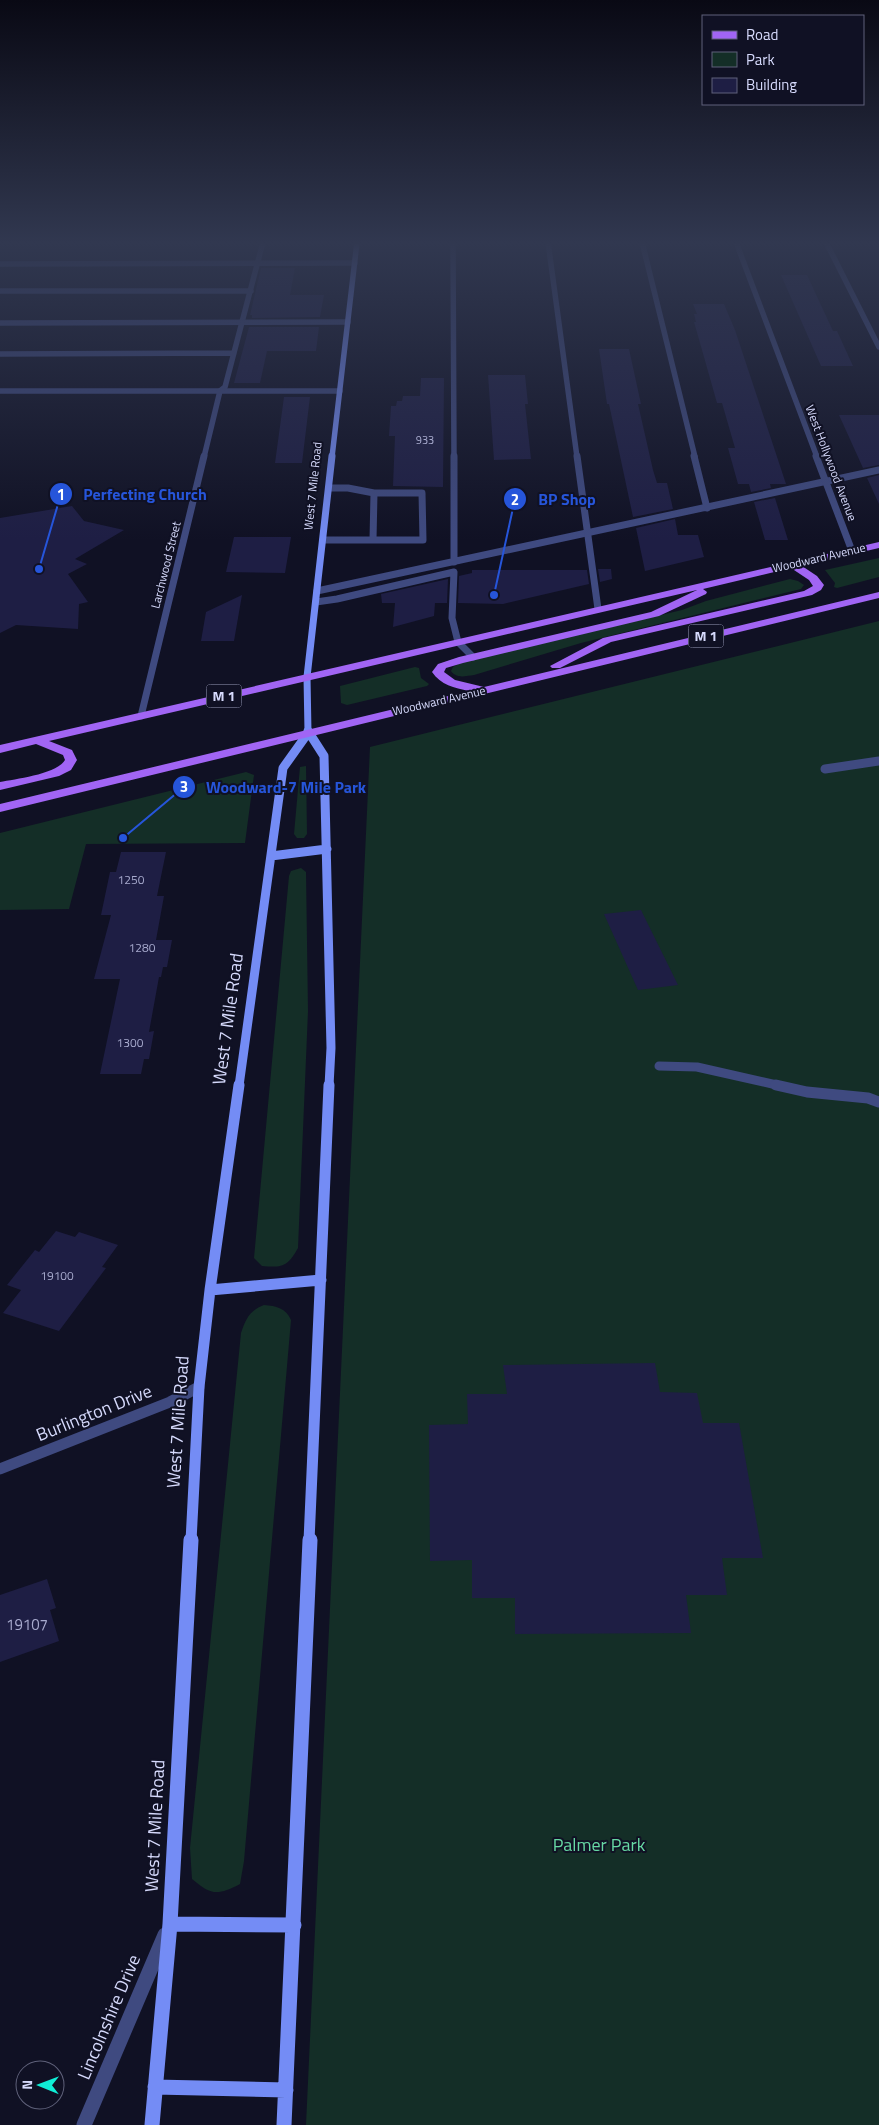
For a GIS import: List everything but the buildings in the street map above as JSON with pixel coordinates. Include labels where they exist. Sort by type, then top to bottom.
[{"type":"main road","name":"West 7 Mile Road","points":[[152,2125],[170,1924],[199,1387],[210,1290],[283,768],[308,733],[307,677],[346,341]]},
{"type":"main road","name":"Woodward Avenue","points":[[0,749],[879,544]]},
{"type":"main road","points":[[533,678],[607,640],[808,593],[817,588],[819,585],[813,578],[793,565]]},
{"type":"main road","points":[[482,691],[448,681],[440,677],[438,672],[442,666],[473,657],[655,614],[728,580]]},
{"type":"main road","name":"Woodward Avenue","points":[[0,808],[879,595]]},
{"type":"main road","points":[[284,2125],[331,1048],[324,756],[308,733]]},
{"type":"main road","points":[[0,786],[55,773],[67,767],[71,760],[68,753],[36,740]]},
{"type":"main road","points":[[271,856],[327,849]]},
{"type":"main road","points":[[210,1290],[321,1280]]},
{"type":"main road","points":[[170,1924],[294,1924]]},
{"type":"main road","points":[[156,2087],[286,2090]]},
{"type":"street","name":"Larchwood Street","points":[[141,716],[220,391],[225,387],[237,341]]},
{"type":"street","points":[[453,341],[454,562]]},
{"type":"street","points":[[562,341],[598,609]]},
{"type":"street","points":[[666,341],[706,508]]},
{"type":"street","name":"West Hollywood Avenue","points":[[773,341],[852,551]]},
{"type":"street","points":[[0,354],[234,353]]},
{"type":"street","points":[[0,391],[340,391]]},
{"type":"street","points":[[317,591],[879,470]]},
{"type":"street","points":[[323,540],[423,540],[422,493],[374,493],[348,488],[329,488]]},
{"type":"street","points":[[373,540],[374,493]]},
{"type":"street","points":[[316,602],[337,599],[454,572],[452,618],[458,642],[473,657]]},
{"type":"street","points":[[825,769],[879,761]]},
{"type":"street","points":[[659,1066],[697,1067],[807,1092],[868,1098],[879,1102]]},
{"type":"street","name":"Burlington Drive","points":[[0,1469],[170,1402],[199,1387]]},
{"type":"street","name":"Lincolnshire Drive","points":[[84,2125],[170,1924]]},
{"type":"green space","points":[[879,558],[879,577],[837,588],[834,587],[835,583],[825,570]]},
{"type":"green space","points":[[790,579],[804,585],[801,589],[581,643],[474,675],[459,676],[451,671],[453,667],[460,663],[682,610],[706,601]]},
{"type":"green space","name":"Palmer Park","points":[[879,621],[879,2125],[306,2125],[370,747]]},
{"type":"green space","points":[[415,667],[419,668],[421,678],[429,684],[427,686],[347,705],[341,703],[340,686]]},
{"type":"green space","points":[[306,766],[307,834],[304,838],[297,838],[294,834],[300,767]]},
{"type":"green space","points":[[246,772],[254,775],[245,843],[86,844],[69,909],[0,910],[0,833]]},
{"type":"green space","points":[[301,868],[306,872],[308,1011],[298,1248],[288,1262],[280,1266],[262,1266],[254,1258],[289,876],[291,871]]},
{"type":"green space","points":[[264,1305],[280,1308],[291,1320],[244,1861],[240,1884],[225,1891],[214,1892],[209,1891],[192,1879],[190,1848],[241,1333],[249,1316]]},
{"type":"place","name":"Perfecting Church","points":[[39,569]]},
{"type":"place","name":"BP Shop","points":[[494,595]]},
{"type":"place","name":"Woodward-7 Mile Park","points":[[123,838]]}]
